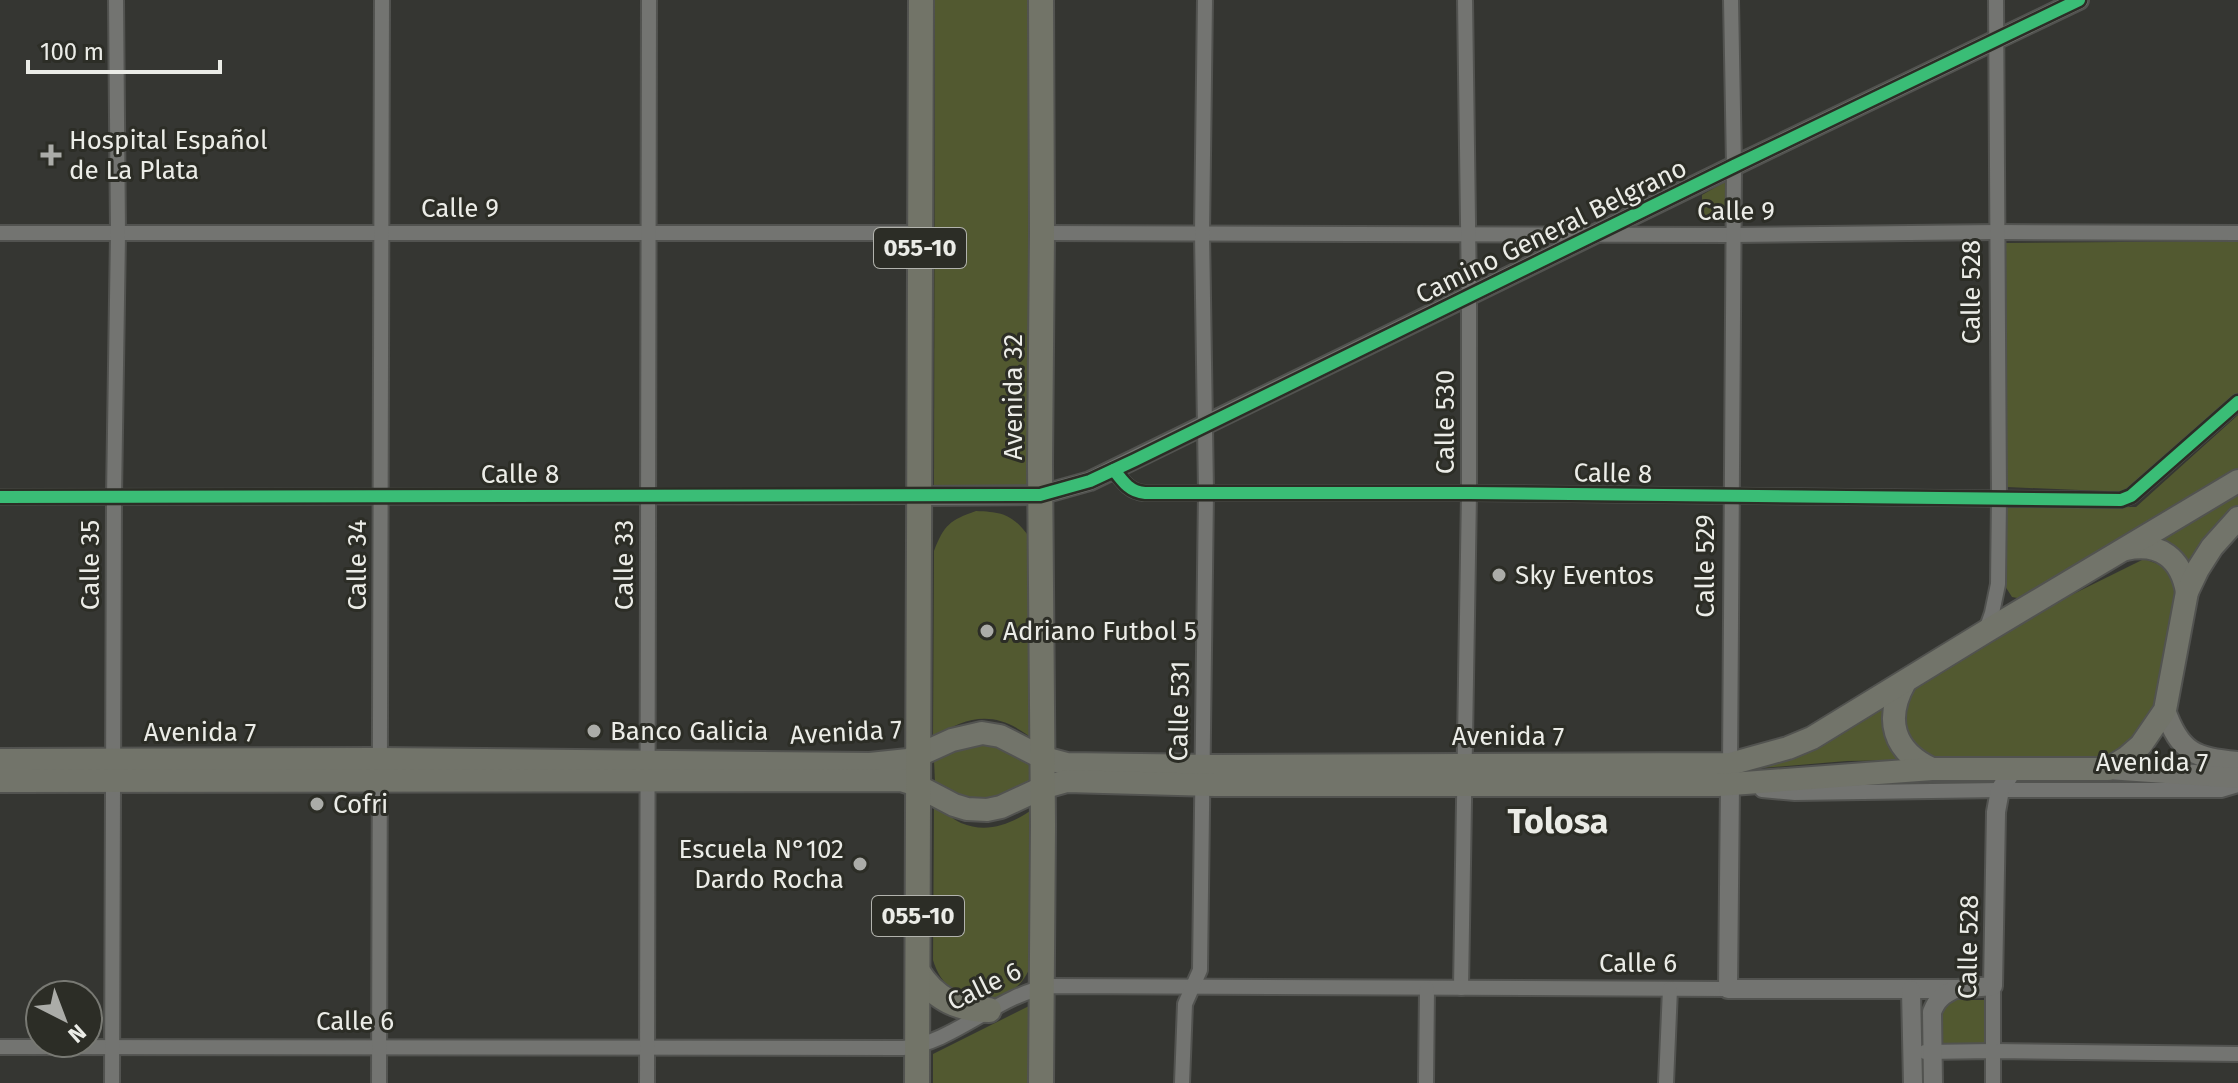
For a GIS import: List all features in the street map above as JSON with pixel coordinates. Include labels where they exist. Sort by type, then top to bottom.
[{"type":"highway","name":"055-10","points":[[917,1083],[921,0]]},
{"type":"highway","name":"Avenida 32","points":[[1041,0],[1041,1083]]},
{"type":"highway","points":[[918,972],[945,1001],[966,1009],[989,1010]]},
{"type":"main road","name":"Avenida 7","points":[[1730,774],[1799,744],[2238,481]]},
{"type":"main road","points":[[2187,592],[2212,547],[2238,518]]},
{"type":"main road","points":[[2108,769],[2141,745],[2165,710],[2187,592],[2185,577],[2178,564],[2167,554],[2139,546],[2125,549]]},
{"type":"main road","points":[[1905,682],[1893,710],[1898,740],[1918,762],[1932,769]]},
{"type":"main road","name":"Avenida 7","points":[[2165,710],[2173,733],[2190,750],[2202,757],[2238,762]]},
{"type":"main road","name":"Avenida 7","points":[[647,771],[899,762],[952,740],[982,733],[1009,739],[1041,757],[1067,764],[1202,775]]},
{"type":"main road","name":"Avenida 7","points":[[0,760],[113,770],[647,771],[901,780],[954,805],[987,810],[1067,781],[1202,775],[1730,774],[2108,769],[2238,778]]},
{"type":"main road","name":"Avenida 7","points":[[0,781],[113,770]]},
{"type":"street","name":"Calle 35","points":[[112,1083],[118,234],[116,0]]},
{"type":"street","name":"Calle 34","points":[[379,1083],[382,0]]},
{"type":"street","name":"Calle 33","points":[[647,1083],[649,0]]},
{"type":"street","name":"Calle 531","points":[[1182,1083],[1183,1013],[1200,970],[1206,492],[1202,233],[1205,0]]},
{"type":"street","name":"Calle 530","points":[[1461,988],[1469,493],[1465,0]]},
{"type":"street","name":"Calle 529","points":[[1728,989],[1734,166],[1731,0]]},
{"type":"street","name":"Calle 528","points":[[1985,632],[1998,584],[1996,0]]},
{"type":"street","name":"Camino General Belgrano","points":[[1040,495],[1066,489],[1114,470],[2079,0]]},
{"type":"street","name":"Calle 9","points":[[0,233],[920,233]]},
{"type":"street","name":"Calle 9","points":[[1042,233],[2238,233]]},
{"type":"street","name":"Calle 8","points":[[1114,470],[1129,488],[1137,492],[2121,500],[2131,496],[2238,402]]},
{"type":"street","name":"Calle 8","points":[[0,497],[1040,495]]},
{"type":"street","points":[[1998,584],[2008,602],[2026,607]]},
{"type":"street","name":"Calle 528","points":[[1993,1083],[1996,812],[2000,790],[2013,769]]},
{"type":"street","name":"Avenida 7","points":[[1730,774],[1746,788],[1795,793],[2221,790],[2238,785]]},
{"type":"street","name":"Calle 6","points":[[0,1047],[903,1048],[939,1037],[1026,992],[1042,987],[1072,985],[1911,990],[1993,986]]},
{"type":"street","points":[[1426,1083],[1427,989]]},
{"type":"street","points":[[1666,1083],[1670,989]]},
{"type":"street","points":[[1933,1083],[1932,1012],[1941,996],[1957,989]]},
{"type":"street","points":[[1911,990],[1913,1083]]},
{"type":"street","points":[[1913,1053],[2238,1054]]},
{"type":"green space","points":[[935,0],[1034,0],[1035,487],[937,490],[934,486]]},
{"type":"green space","points":[[1726,181],[1727,216],[1702,218],[1702,195]]},
{"type":"green space","points":[[2238,241],[2238,393],[2127,492],[2007,487],[2006,243]]},
{"type":"green space","points":[[2238,415],[2238,470],[2028,600],[2012,597],[2005,586],[2006,508],[2136,507]]},
{"type":"green space","points":[[2238,489],[2238,509],[2192,568],[2181,552],[2159,542]]},
{"type":"green space","points":[[976,511],[1007,516],[1030,538],[1035,741],[1009,724],[985,719],[960,724],[933,738],[934,551],[949,525]]},
{"type":"green space","points":[[2144,559],[2169,568],[2178,592],[2155,714],[2138,741],[2111,760],[1931,760],[1907,740],[1899,715],[1906,694],[2043,609]]},
{"type":"green space","points":[[1889,703],[1908,760],[1847,761],[1750,769]]},
{"type":"green space","points":[[979,738],[1030,762],[1031,783],[987,802],[950,795],[935,782],[934,761],[949,745]]},
{"type":"green space","points":[[934,805],[961,823],[980,828],[1008,823],[1033,809],[1033,959],[1025,977],[1013,990],[999,997],[983,1000],[953,990],[941,977],[933,960]]},
{"type":"green space","points":[[1947,1000],[1985,1000],[1986,1048],[1942,1049],[1940,1009]]},
{"type":"green space","points":[[1029,1006],[1034,1008],[1034,1083],[933,1083],[933,1054]]},
{"type":"cycle path","points":[[0,497],[1040,495],[1090,481],[1135,460],[2079,0]]},
{"type":"cycle path","points":[[1114,470],[1131,488],[1145,493],[2121,500],[2131,496],[2238,402]]},
{"type":"place","name":"Hospital Español de La Plata","points":[[51,155]]},
{"type":"place","name":"Sky Eventos","points":[[1499,575]]},
{"type":"place","name":"Adriano Futbol 5","points":[[987,631]]},
{"type":"place","name":"Banco Galicia","points":[[594,731]]},
{"type":"place","name":"Cofri","points":[[317,804]]},
{"type":"place","name":"Escuela N°102 Dardo Rocha","points":[[860,864]]},
{"type":"district","name":"Tolosa","points":[[1558,821]]}]
